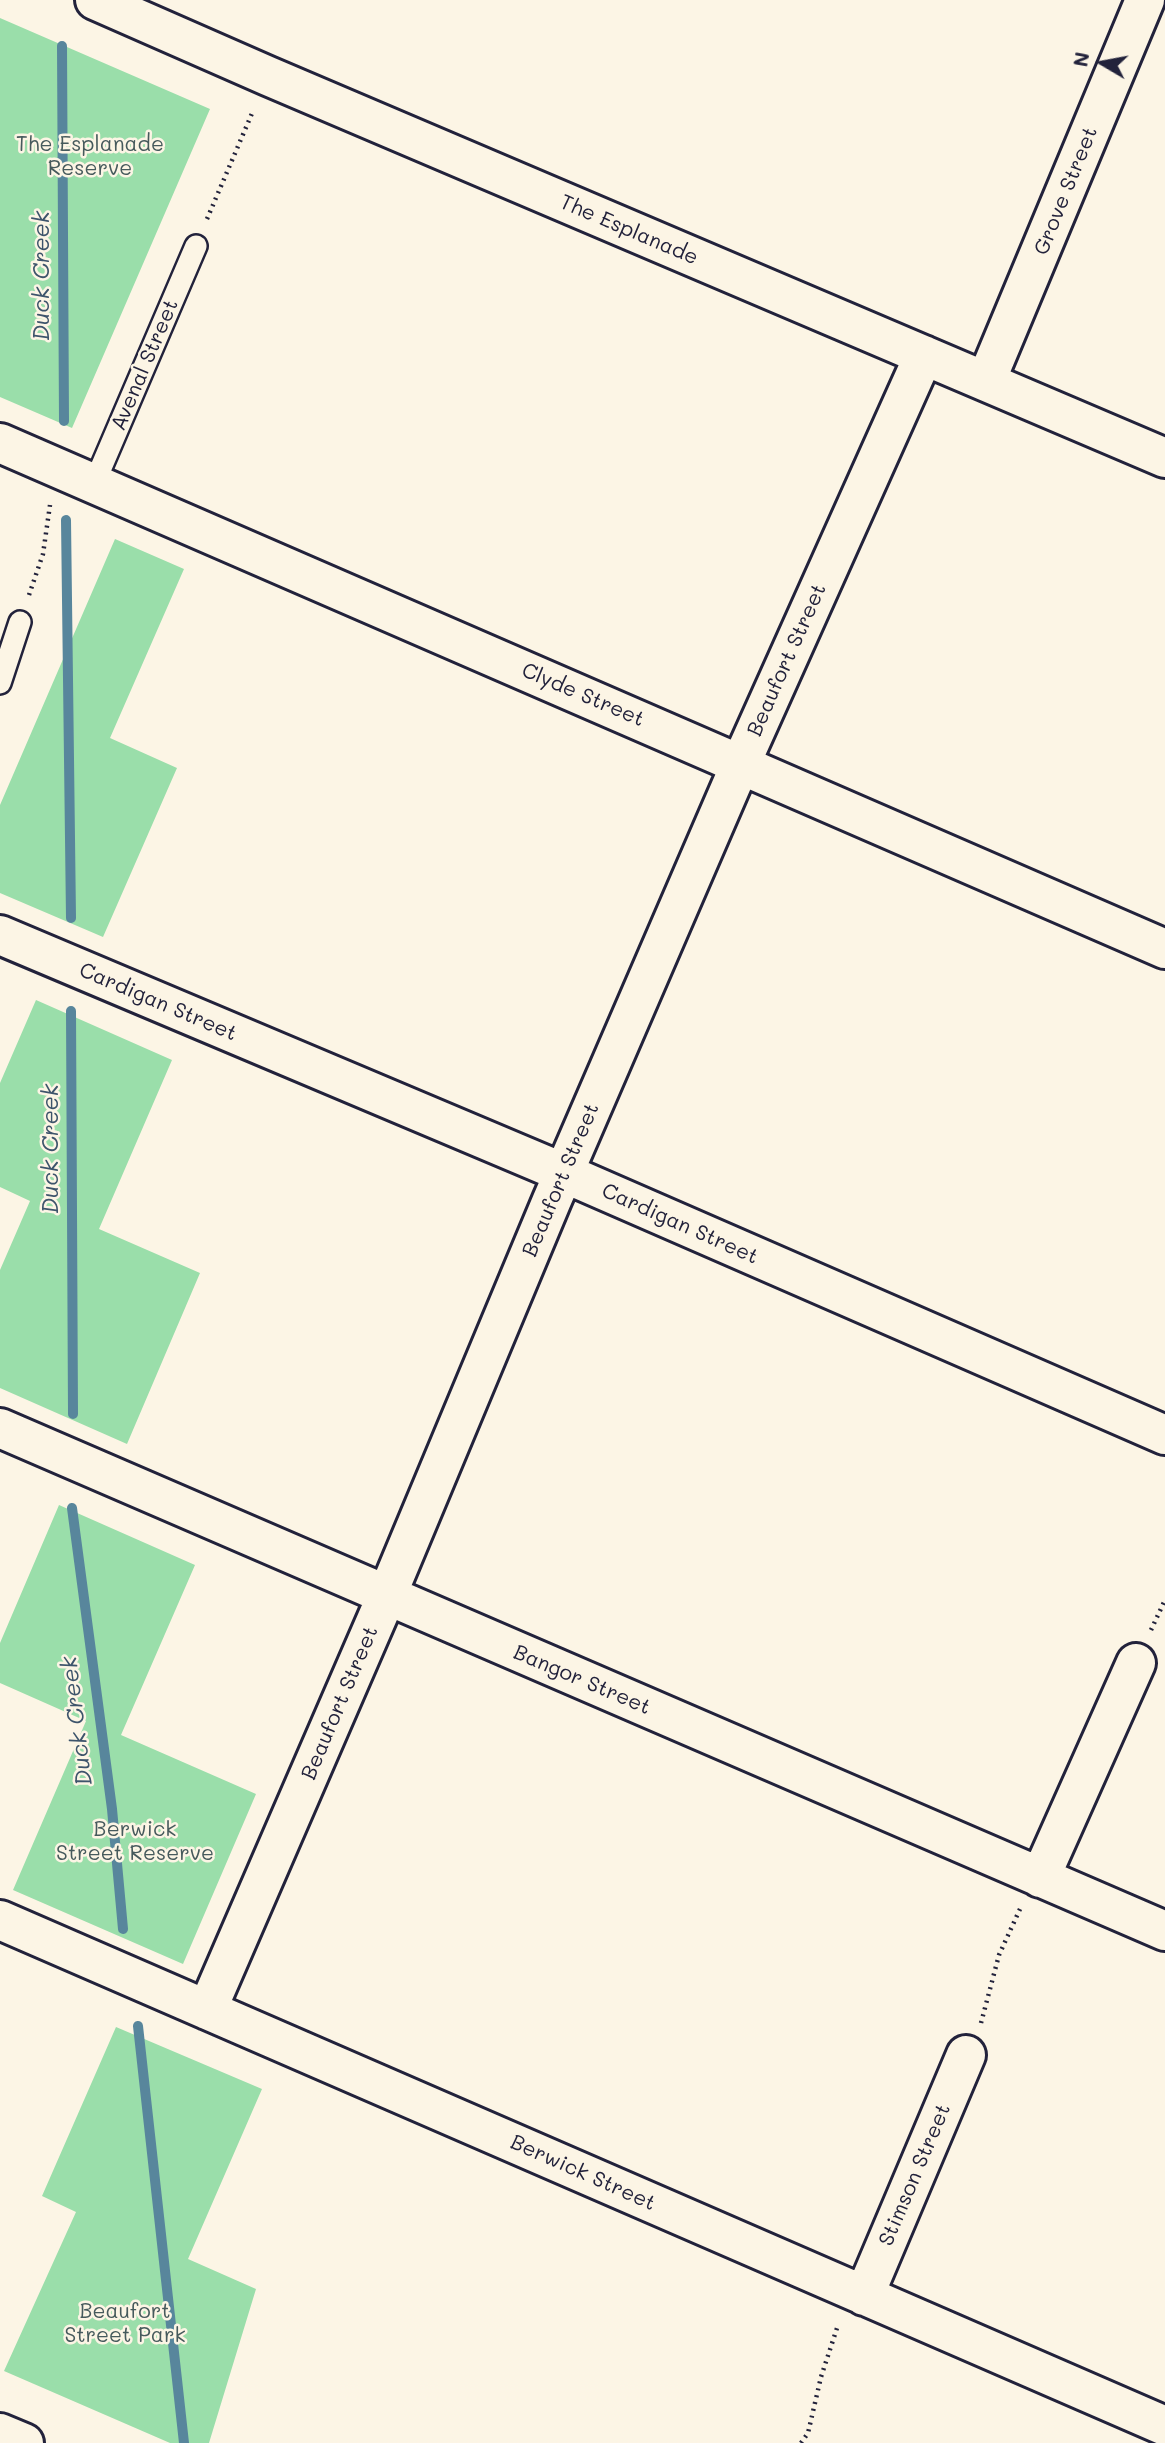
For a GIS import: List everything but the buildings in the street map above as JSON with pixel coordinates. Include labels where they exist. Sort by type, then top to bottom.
[{"type":"street","name":"The Esplanade","points":[[94,0],[1165,458]]},
{"type":"street","name":"Grove Street","points":[[986,381],[1145,0]]},
{"type":"street","name":"Beaufort Street","points":[[207,2010],[741,764],[924,355]]},
{"type":"street","name":"Clyde Street","points":[[0,443],[1165,950]]},
{"type":"street","name":"Cardigan Street","points":[[0,935],[564,1173],[1165,1435]]},
{"type":"street","name":"Bangor Street","points":[[0,1428],[1165,1931]]},
{"type":"street","points":[[1041,1878],[1136,1663]]},
{"type":"street","name":"Berwick Street","points":[[0,1920],[1165,2426]]},
{"type":"street","name":"Stimson Street","points":[[864,2296],[966,2055]]},
{"type":"street","points":[[0,2432],[24,2443]]},
{"type":"lane","name":"Avenal Street","points":[[94,484],[196,246]]},
{"type":"lane","points":[[0,683],[20,622]]},
{"type":"path","points":[[196,246],[268,76]]},
{"type":"path","points":[[20,622],[43,554],[52,494]]},
{"type":"path","points":[[966,2055],[976,2042],[999,1955],[1022,1905],[1041,1878]]},
{"type":"path","points":[[800,2443],[808,2433],[821,2377],[839,2323]]},
{"type":"green space","name":"The Esplanade Reserve","points":[[0,18],[210,109],[72,428],[0,397]]},
{"type":"green space","points":[[115,539],[184,569],[110,738],[177,768],[103,937],[0,893],[0,805]]},
{"type":"green space","points":[[36,1000],[172,1060],[99,1229],[200,1273],[127,1444],[0,1388],[0,1270],[30,1201],[0,1187],[0,1083]]},
{"type":"green space","name":"Berwick Street Reserve","points":[[59,1505],[195,1565],[121,1735],[256,1794],[183,1964],[13,1890],[86,1721],[0,1683],[0,1643]]},
{"type":"green space","name":"Beaufort Street Park","points":[[116,2027],[262,2089],[188,2259],[256,2289],[209,2443],[170,2443],[4,2371],[76,2212],[42,2196]]},
{"type":"waterway","name":"Duck Creek","points":[[62,46],[64,421]]},
{"type":"waterway","name":"Duck Creek","points":[[66,520],[71,918]]},
{"type":"waterway","name":"Duck Creek","points":[[71,1011],[73,1414]]},
{"type":"waterway","name":"Duck Creek","points":[[72,1508],[112,1809],[123,1929]]},
{"type":"waterway","name":"Duck Creek","points":[[138,2026],[184,2443]]}]
